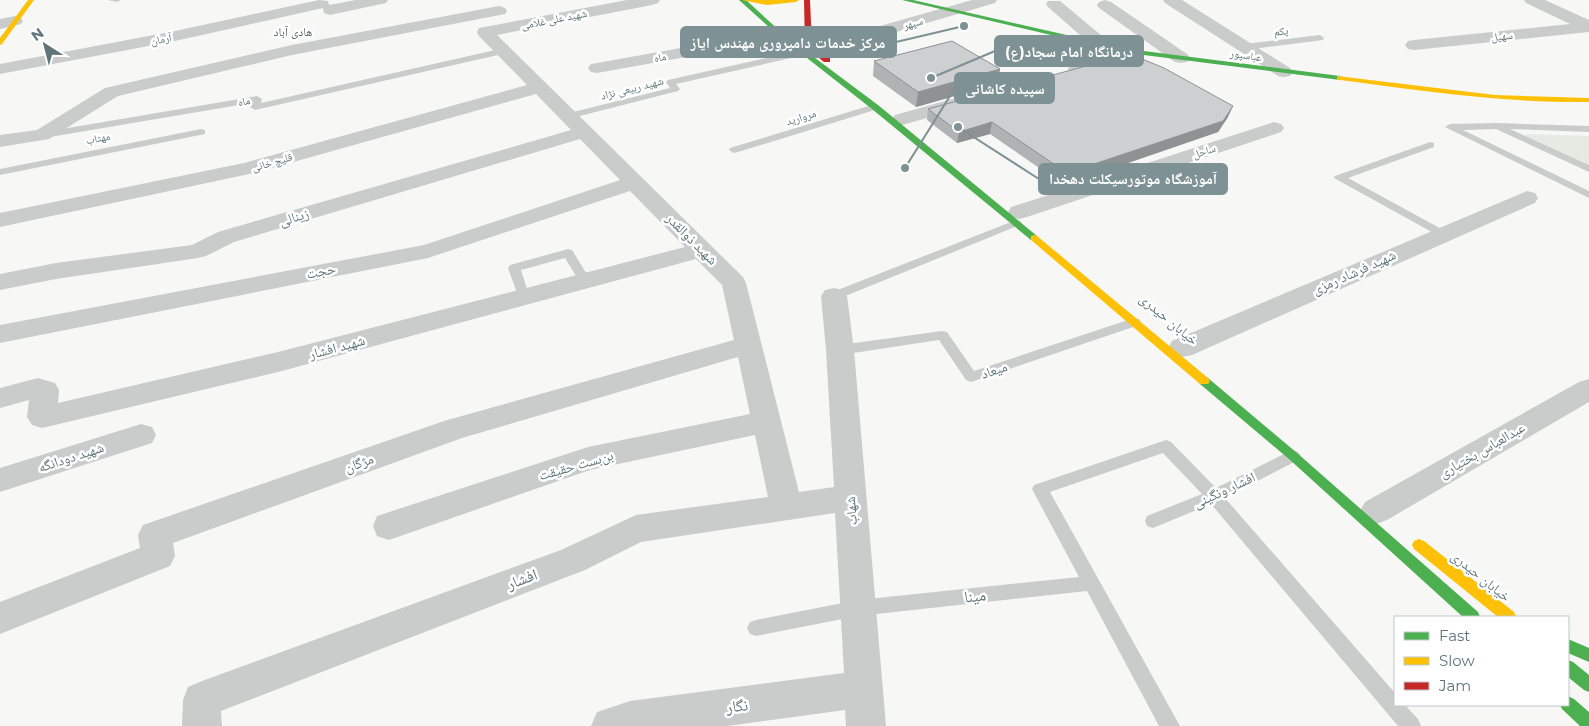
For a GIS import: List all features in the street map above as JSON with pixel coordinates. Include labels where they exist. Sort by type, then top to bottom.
[{"type":"street","points":[[0,43],[8,23],[31,0]]},
{"type":"street","name":"آرمان","points":[[0,69],[326,7],[380,0]]},
{"type":"street","name":"شهید علی غلامی","points":[[485,32],[652,0]]},
{"type":"street","points":[[744,0],[768,3],[796,0]]},
{"type":"street","points":[[744,0],[781,35],[808,49],[807,0]]},
{"type":"street","name":"عباسپور","points":[[905,0],[1128,51],[1477,96],[1545,102],[1589,100]]},
{"type":"street","name":"سپهر","points":[[808,49],[954,12],[989,0]]},
{"type":"street","points":[[1171,0],[1284,72]]},
{"type":"street","points":[[1532,0],[1589,27]]},
{"type":"street","points":[[1054,4],[1102,46]]},
{"type":"street","points":[[1105,5],[1181,58]]},
{"type":"street","points":[[485,32],[494,6]]},
{"type":"street","points":[[42,135],[112,92],[494,6]]},
{"type":"street","name":"سهیل","points":[[1414,45],[1589,27]]},
{"type":"street","name":"شهید ذوالقدر","points":[[485,32],[734,283],[787,508]]},
{"type":"street","name":"ماه","points":[[597,68],[781,35]]},
{"type":"street","name":"خیابان حیدری","points":[[808,49],[875,107],[1018,217],[1182,348],[1330,474]]},
{"type":"street","name":"خیابان حیدری","points":[[808,49],[902,119],[1018,217],[1134,322],[1293,456],[1472,616]]},
{"type":"street","points":[[1061,74],[1108,61],[1128,51]]},
{"type":"street","name":"قلیچ خانی","points":[[0,220],[247,170],[539,87]]},
{"type":"street","points":[[902,119],[977,98]]},
{"type":"street","name":"ساحل","points":[[1018,217],[1274,128]]},
{"type":"street","name":"زینالی","points":[[0,282],[56,271],[198,250],[226,237],[584,132]]},
{"type":"street","name":"ماه","points":[[0,141],[42,135]]},
{"type":"street","name":"حجت","points":[[0,334],[428,251],[467,240],[635,182]]},
{"type":"street","name":"شهید فرشاد رمزی","points":[[1182,348],[1527,198]]},
{"type":"street","name":"شهید افشار","points":[[0,398],[38,388],[45,390],[42,417],[278,362],[702,250]]},
{"type":"street","name":"شهاب","points":[[834,296],[840,350],[866,726]]},
{"type":"street","name":"مژگان","points":[[0,618],[158,556],[155,535],[454,429],[749,345]]},
{"type":"street","name":"عبدالعباس بختیاری","points":[[1376,511],[1589,389]]},
{"type":"street","name":"بن‌بست حقیقت","points":[[389,526],[588,459],[766,422]]},
{"type":"street","name":"شهید دودانگه","points":[[0,480],[141,435]]},
{"type":"street","name":"افشار","points":[[202,713],[573,560],[636,529],[850,498]]},
{"type":"street","name":"خیابان حیدری","points":[[1407,536],[1507,616]]},
{"type":"street","points":[[1569,646],[1589,655]]},
{"type":"street","points":[[1569,668],[1589,685]]},
{"type":"street","name":"نگار","points":[[611,726],[630,720],[864,689]]},
{"type":"street","points":[[1569,705],[1589,723]]},
{"type":"lane","points":[[112,0],[118,0]]},
{"type":"lane","name":"یکم","points":[[1244,47],[1320,38]]},
{"type":"lane","name":"شهید ربیعی نژاد","points":[[568,116],[675,89],[671,82],[808,49]]},
{"type":"lane","name":"ماه","points":[[42,135],[257,99],[255,107],[504,51]]},
{"type":"lane","name":"مروارید","points":[[734,150],[875,107]]},
{"type":"lane","points":[[1589,130],[1496,126],[1450,127],[1589,195]]},
{"type":"lane","points":[[1496,126],[1589,169]]},
{"type":"lane","name":"مهتاب","points":[[0,172],[202,132]]},
{"type":"lane","points":[[1430,145],[1339,178],[1442,234]]},
{"type":"lane","points":[[834,296],[1018,217]]},
{"type":"lane","name":"میعاد","points":[[840,350],[942,335],[971,378],[1134,322]]},
{"type":"lane","points":[[1170,726],[1040,488],[1166,446],[1214,496],[1411,726]]},
{"type":"lane","name":"افشار ونگینی","points":[[1153,521],[1214,496],[1293,456]]},
{"type":"lane","name":"مینا","points":[[756,628],[858,608],[1092,583]]},
{"type":"shaded area","points":[[1527,134],[1589,136],[1589,167],[1528,139],[1525,136]]},
{"type":"building","points":[[952,41],[1000,69],[918,92],[874,61]]},
{"type":"building","points":[[1130,54],[1164,68],[1233,106],[1223,121],[1067,173],[992,122],[959,132],[928,109]]},
{"type":"traffic: fast","points":[[742,0],[781,35],[875,107],[1034,238]]},
{"type":"traffic: fast","points":[[905,0],[1128,51],[1340,78]]},
{"type":"traffic: fast","points":[[1204,381],[1293,456],[1472,616]]},
{"type":"traffic: fast","points":[[1569,646],[1589,655]]},
{"type":"traffic: fast","points":[[1569,668],[1589,685]]},
{"type":"traffic: fast","points":[[1569,705],[1589,723]]},
{"type":"traffic: slow","points":[[0,43],[31,0]]},
{"type":"traffic: slow","points":[[745,0],[767,3],[796,0]]},
{"type":"traffic: slow","points":[[1340,78],[1495,97],[1589,100]]},
{"type":"traffic: slow","points":[[1034,238],[1204,381]]},
{"type":"traffic: slow","points":[[1419,545],[1508,616]]},
{"type":"traffic: jam","points":[[807,0],[809,46],[827,60]]},
{"type":"place","name":"مرکز خدمات دامپروری مهندس ایاز","points":[[964,26]]},
{"type":"place","name":"درمانگاه امام سجاد(ع)","points":[[931,78]]},
{"type":"place","name":"آموزشگاه موتورسیکلت دهخدا","points":[[958,127]]},
{"type":"place","name":"سپیده کاشانی","points":[[905,168]]},
{"type":"district","name":"هادی آباد","points":[[293,31]]}]
